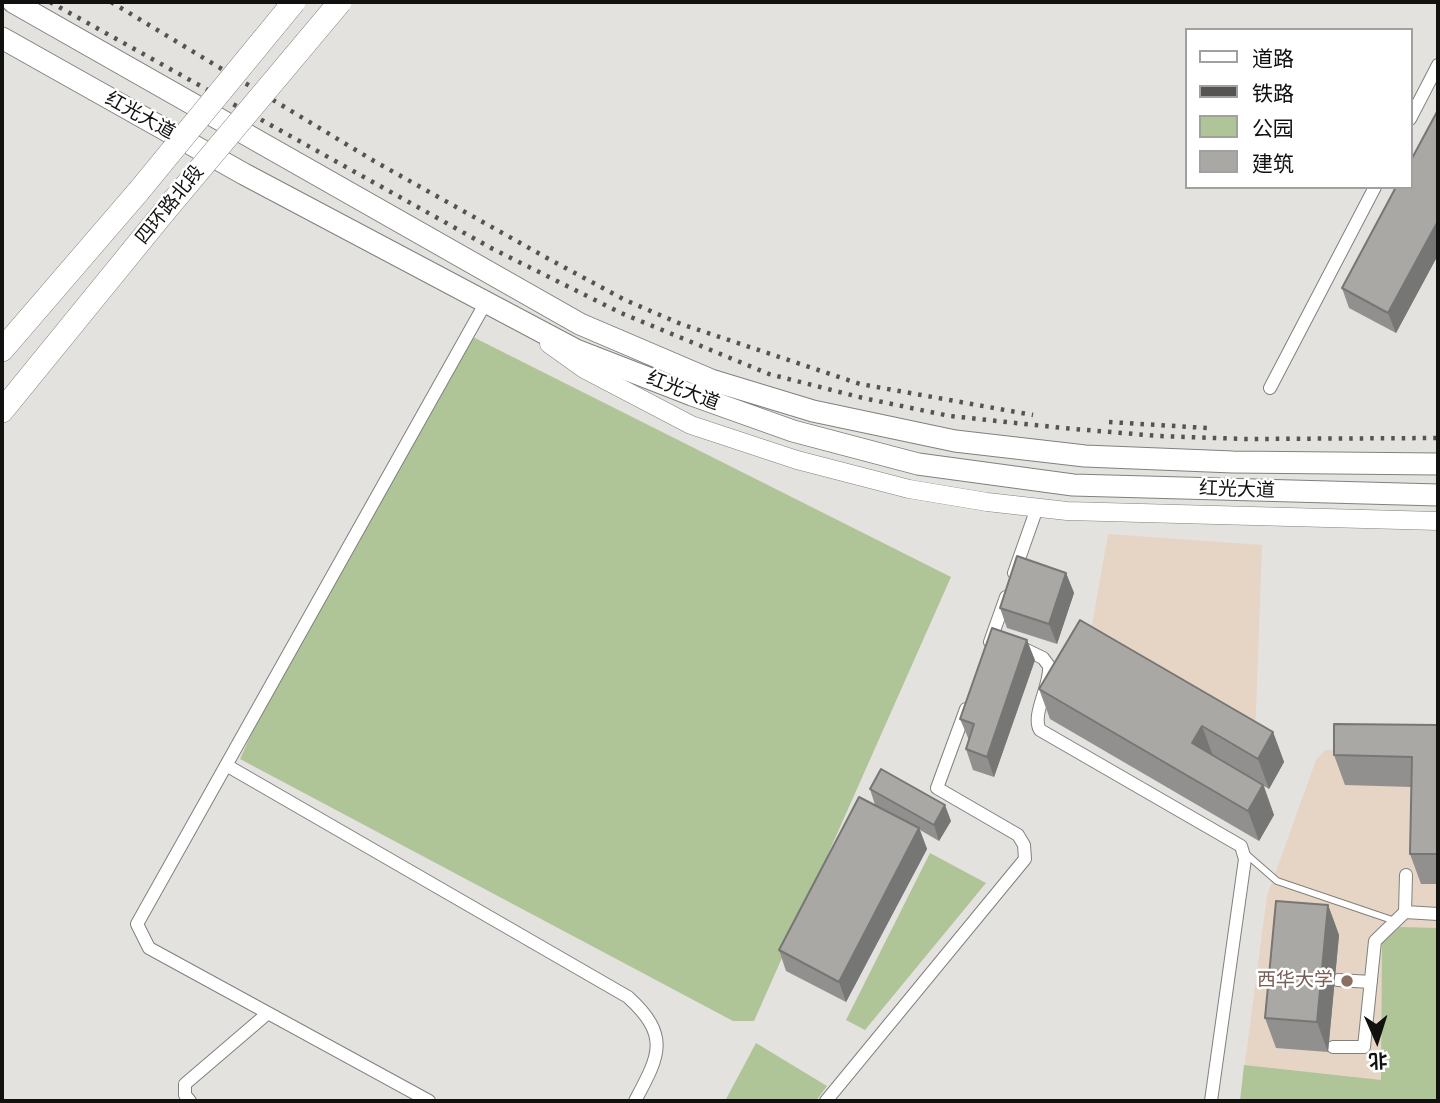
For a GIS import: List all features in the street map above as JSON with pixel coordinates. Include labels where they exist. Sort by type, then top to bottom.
[{"type":"highway","name":"红光大道","points":[[13,2],[44,9],[580,324],[711,380],[813,411],[955,441],[1085,456],[1233,462],[1438,464]]},
{"type":"highway","name":"四环路北段","points":[[2,349],[138,192],[294,2]]},
{"type":"highway","name":"四环路北段","points":[[2,411],[340,2]]},
{"type":"highway","name":"红光大道","points":[[3,38],[244,174],[576,350],[793,431],[918,464],[1073,485],[1438,495]]},
{"type":"main road","points":[[494,306],[584,369],[691,425],[797,460],[884,483],[987,502],[1081,512],[1438,521]]},
{"type":"street","points":[[1412,115],[1438,65]]},
{"type":"street","points":[[1270,388],[1374,189]]},
{"type":"street","points":[[429,1101],[149,948],[136,924],[494,306]]},
{"type":"street","points":[[984,659],[1037,508]]},
{"type":"street","points":[[993,633],[1042,658],[1049,666],[1049,678],[1037,721],[1040,730],[1241,846],[1246,854],[1211,1101]]},
{"type":"street","points":[[826,1101],[1024,859],[1024,845],[1018,835],[937,788],[970,697]]},
{"type":"street","points":[[226,765],[628,997],[646,1013],[655,1030],[657,1051],[655,1063],[635,1101]]},
{"type":"street","points":[[1334,1047],[1364,1047],[1375,941],[1400,917],[1406,875]]},
{"type":"street","points":[[1400,917],[1438,914]]},
{"type":"street","points":[[1338,979],[1371,982]]},
{"type":"street","points":[[190,1101],[185,1095],[185,1084],[268,1013]]},
{"type":"lane","points":[[1246,854],[1277,881],[1400,917]]},
{"type":"shaded area","points":[[1108,534],[1262,545],[1255,738],[1089,642]]},
{"type":"shaded area","name":"西华大学","points":[[1325,750],[1438,751],[1438,1101],[1240,1101],[1267,896],[1316,760]]},
{"type":"green space","points":[[473,337],[951,577],[754,1021],[733,1021],[240,759],[255,726]]},
{"type":"green space","points":[[930,853],[986,883],[865,1030],[846,1020]]},
{"type":"green space","points":[[1400,927],[1438,928],[1438,1101],[1240,1101],[1244,1065],[1381,1080],[1382,943]]},
{"type":"green space","points":[[756,1043],[827,1086],[816,1101],[725,1101]]},
{"type":"building","points":[[1438,110],[1438,221],[1388,313],[1342,288],[1395,189],[1412,189],[1412,158]]},
{"type":"building","points":[[1017,556],[1066,573],[1049,624],[1000,608]]},
{"type":"building","points":[[1080,620],[1273,732],[1258,759],[1202,726],[1192,743],[1263,785],[1248,811],[1039,689]]},
{"type":"building","points":[[992,628],[1027,640],[987,757],[966,749],[974,724],[960,719]]},
{"type":"building","points":[[1334,724],[1438,725],[1438,854],[1410,854],[1412,757],[1334,755]]},
{"type":"building","points":[[881,769],[945,805],[934,825],[870,789]]},
{"type":"building","points":[[859,797],[919,828],[839,982],[779,950]]},
{"type":"building","points":[[1276,901],[1328,905],[1317,1022],[1265,1018]]},
{"type":"railway","points":[[50,2],[493,249],[621,313],[769,374],[863,398],[950,416],[1063,428],[1158,436],[1245,439],[1438,438]]},
{"type":"railway","points":[[111,2],[374,161],[625,300],[681,324],[860,384],[1033,415]]},
{"type":"railway","points":[[1109,422],[1207,428]]},
{"type":"place","name":"西华大学","points":[[1347,981]]}]
